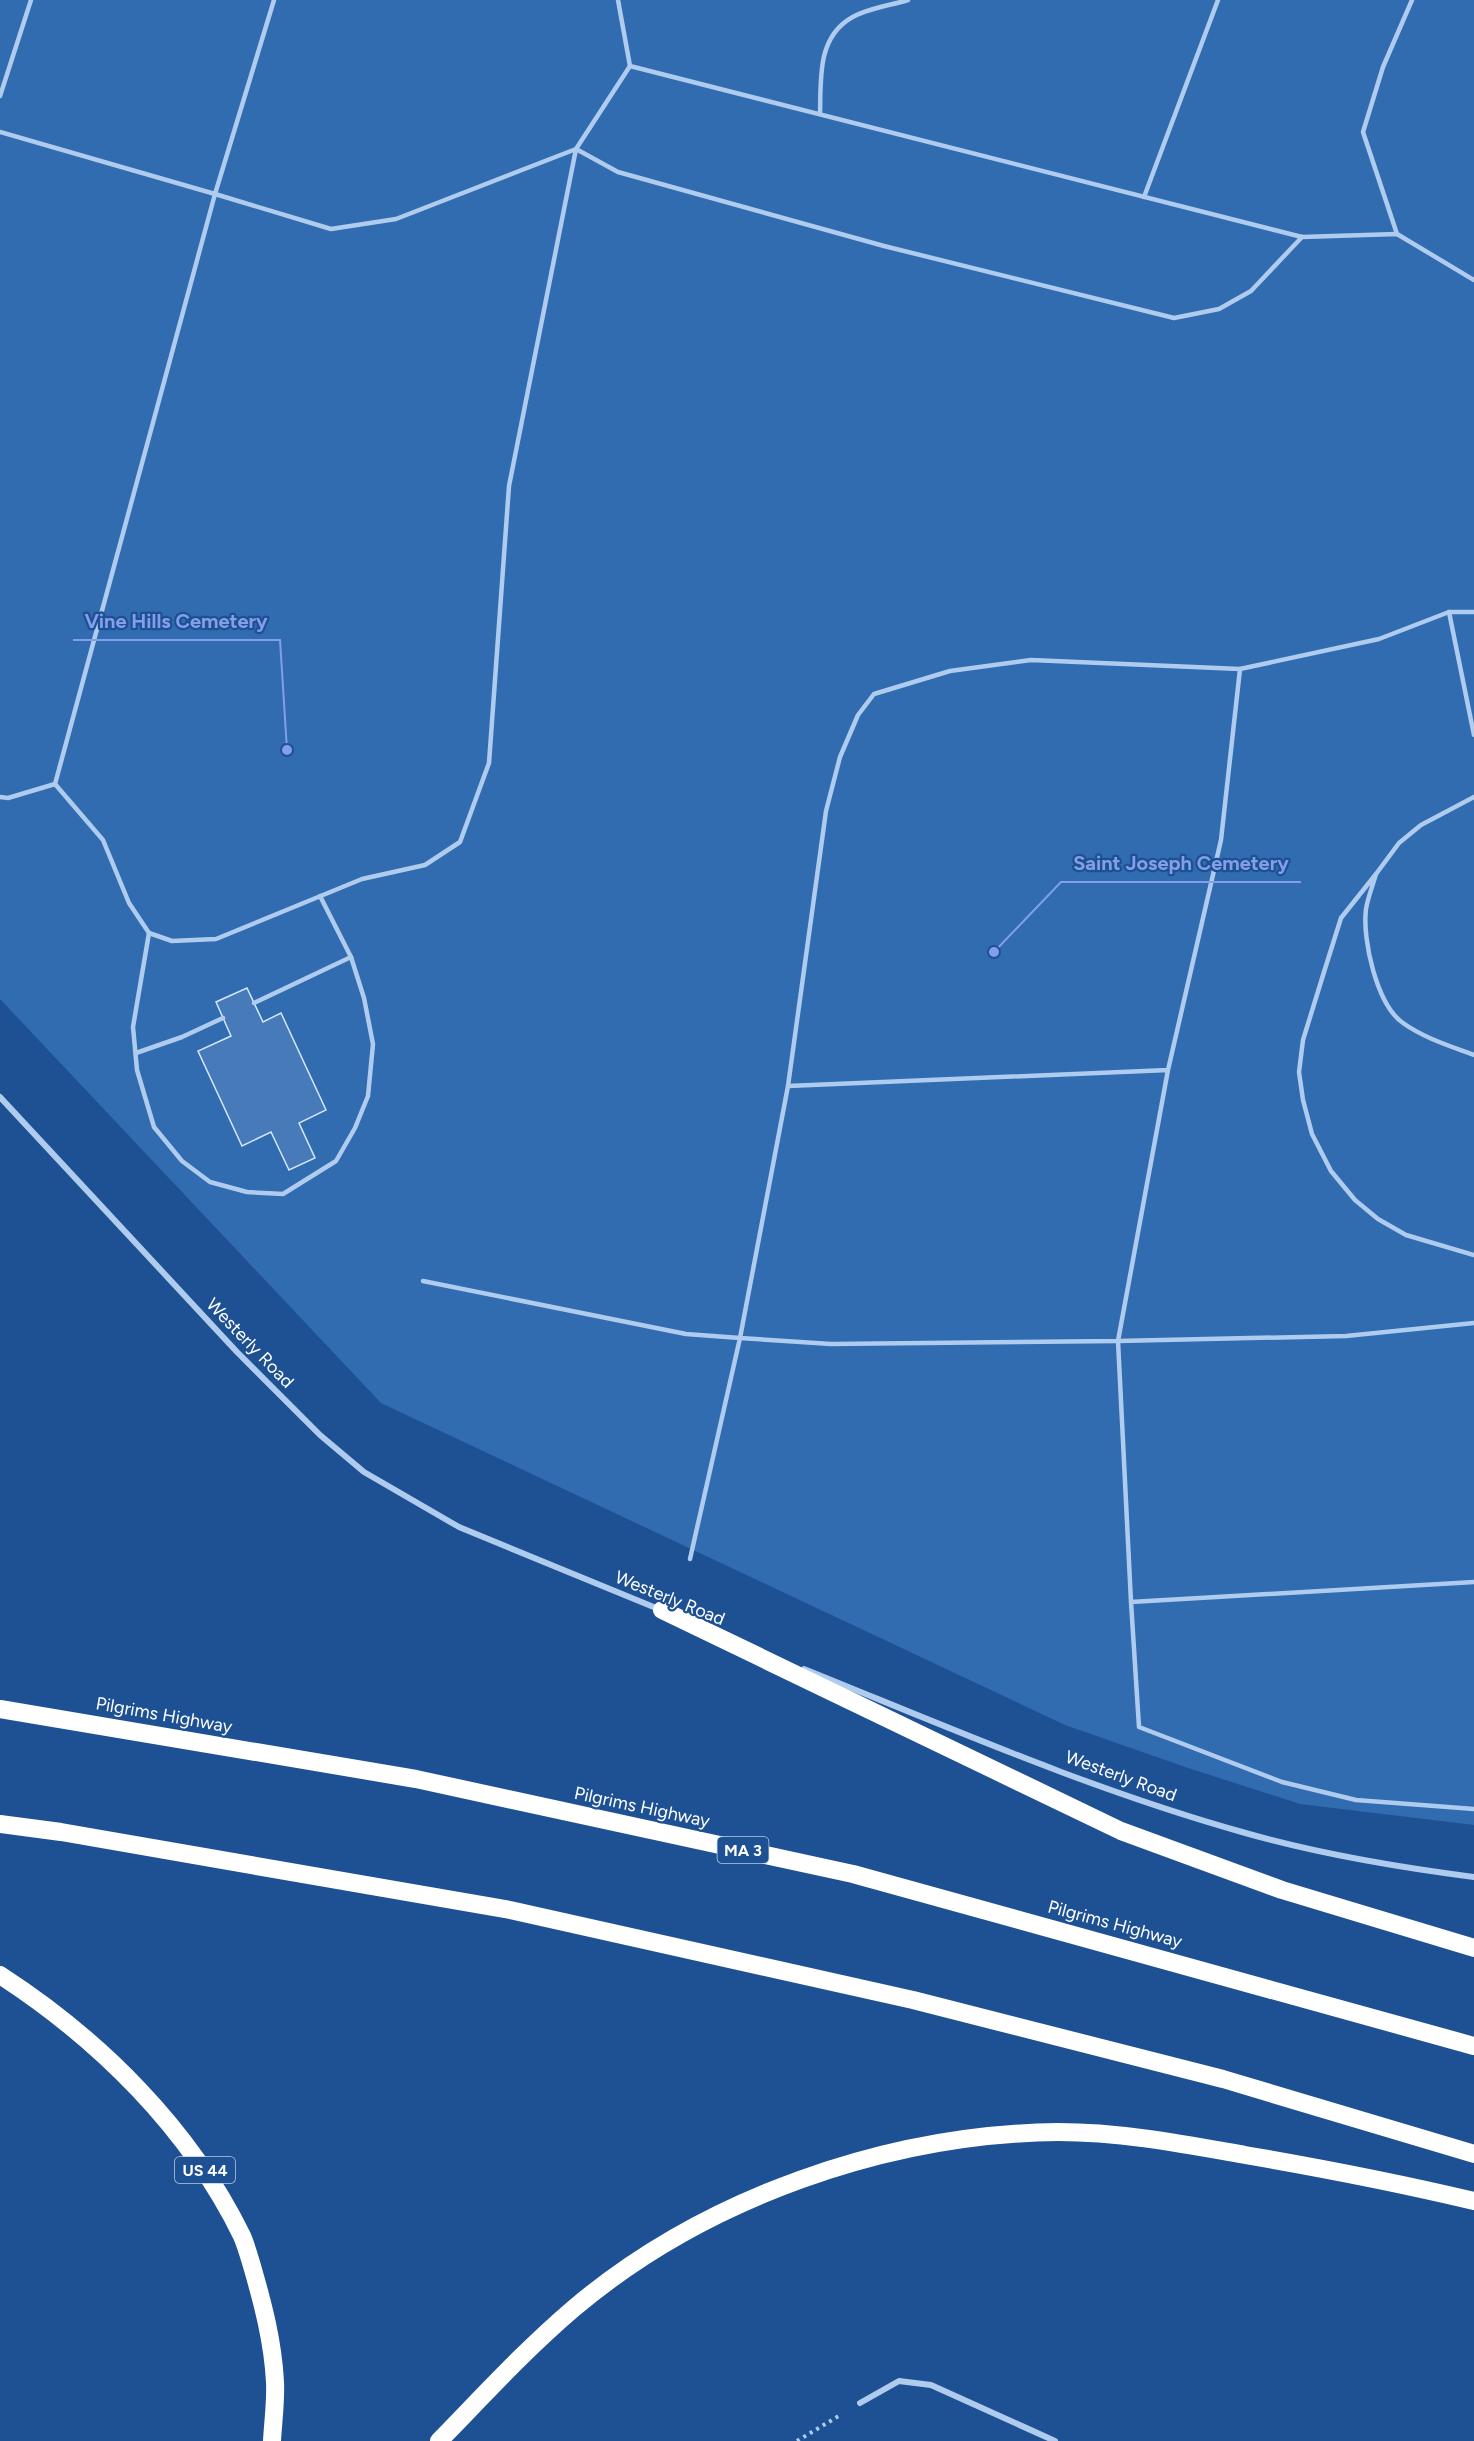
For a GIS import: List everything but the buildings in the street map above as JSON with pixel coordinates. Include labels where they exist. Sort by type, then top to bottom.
[{"type":"highway","points":[[662,1610],[1121,1831],[1282,1890],[1474,1948]]},
{"type":"highway","name":"Pilgrims Highway","points":[[0,1709],[416,1779],[853,1874],[1474,2046]]},
{"type":"highway","points":[[0,1824],[62,1832],[510,1910],[914,2000],[1223,2079],[1474,2154]]},
{"type":"highway","name":"US 44","points":[[0,1975],[38,2000],[119,2069],[167,2121],[210,2177],[243,2238],[265,2308],[275,2383],[272,2441]]},
{"type":"highway","points":[[439,2441],[519,2358],[567,2315],[644,2258],[710,2219],[798,2180],[876,2157],[967,2139],[1059,2132],[1160,2139],[1294,2163],[1474,2202]]},
{"type":"street","name":"Westerly Road","points":[[0,1097],[237,1352],[320,1435],[364,1472],[455,1525],[1035,1761],[1187,1816],[1311,1850],[1408,1868],[1474,1877]]},
{"type":"street","points":[[860,2403],[899,2381],[931,2385],[1055,2441]]},
{"type":"lane","points":[[0,96],[31,0]]},
{"type":"lane","points":[[55,784],[215,194],[274,0]]},
{"type":"lane","points":[[55,784],[103,840],[129,903],[149,933],[172,941],[216,939],[362,879],[425,865],[460,842],[489,763],[509,486],[576,150],[630,66],[618,0]]},
{"type":"lane","points":[[820,114],[821,63],[833,33],[851,17],[908,0]]},
{"type":"lane","points":[[1144,197],[1218,0]]},
{"type":"lane","points":[[1398,234],[1363,132],[1383,67],[1412,0]]},
{"type":"lane","points":[[630,66],[1302,237],[1398,234],[1474,280]]},
{"type":"lane","points":[[0,132],[331,229],[396,219],[576,150],[630,176],[884,246],[1174,318],[1219,309],[1251,291],[1302,237]]},
{"type":"lane","points":[[1449,612],[1474,735]]},
{"type":"lane","points":[[690,1559],[740,1338],[788,1086],[826,811],[840,757],[858,715],[874,694],[950,671],[1030,660],[1240,669],[1379,639],[1449,612],[1474,612]]},
{"type":"lane","points":[[1240,669],[1221,840],[1168,1070],[1118,1341],[1139,1727],[1282,1782],[1356,1800],[1474,1809]]},
{"type":"lane","points":[[0,797],[8,798],[55,784]]},
{"type":"lane","points":[[1474,797],[1421,825],[1399,843],[1341,918],[1303,1040],[1299,1072],[1303,1100],[1312,1134],[1330,1171],[1356,1200],[1378,1218],[1406,1235],[1474,1255]]},
{"type":"lane","points":[[1376,874],[1366,909],[1368,952],[1390,1012],[1402,1023],[1424,1036],[1474,1055]]},
{"type":"lane","points":[[149,933],[134,1027],[137,1070],[154,1127],[183,1161],[210,1182],[247,1192],[283,1194],[336,1161],[355,1128],[368,1096],[373,1044],[364,998],[351,957],[320,896]]},
{"type":"lane","points":[[254,1003],[351,957]]},
{"type":"lane","points":[[136,1053],[182,1037],[223,1018]]},
{"type":"lane","points":[[788,1086],[1168,1070]]},
{"type":"lane","points":[[423,1281],[686,1334],[831,1344],[1346,1336],[1474,1323]]},
{"type":"lane","points":[[1131,1602],[1474,1582]]},
{"type":"path","points":[[797,2441],[860,2403]]},
{"type":"shaded area","points":[[0,0],[1474,0],[1474,1825],[1300,1804],[1065,1725],[381,1403],[0,999]]},
{"type":"place","name":"Vine Hills Cemetery","points":[[287,750]]},
{"type":"place","name":"Saint Joseph Cemetery","points":[[994,952]]}]
